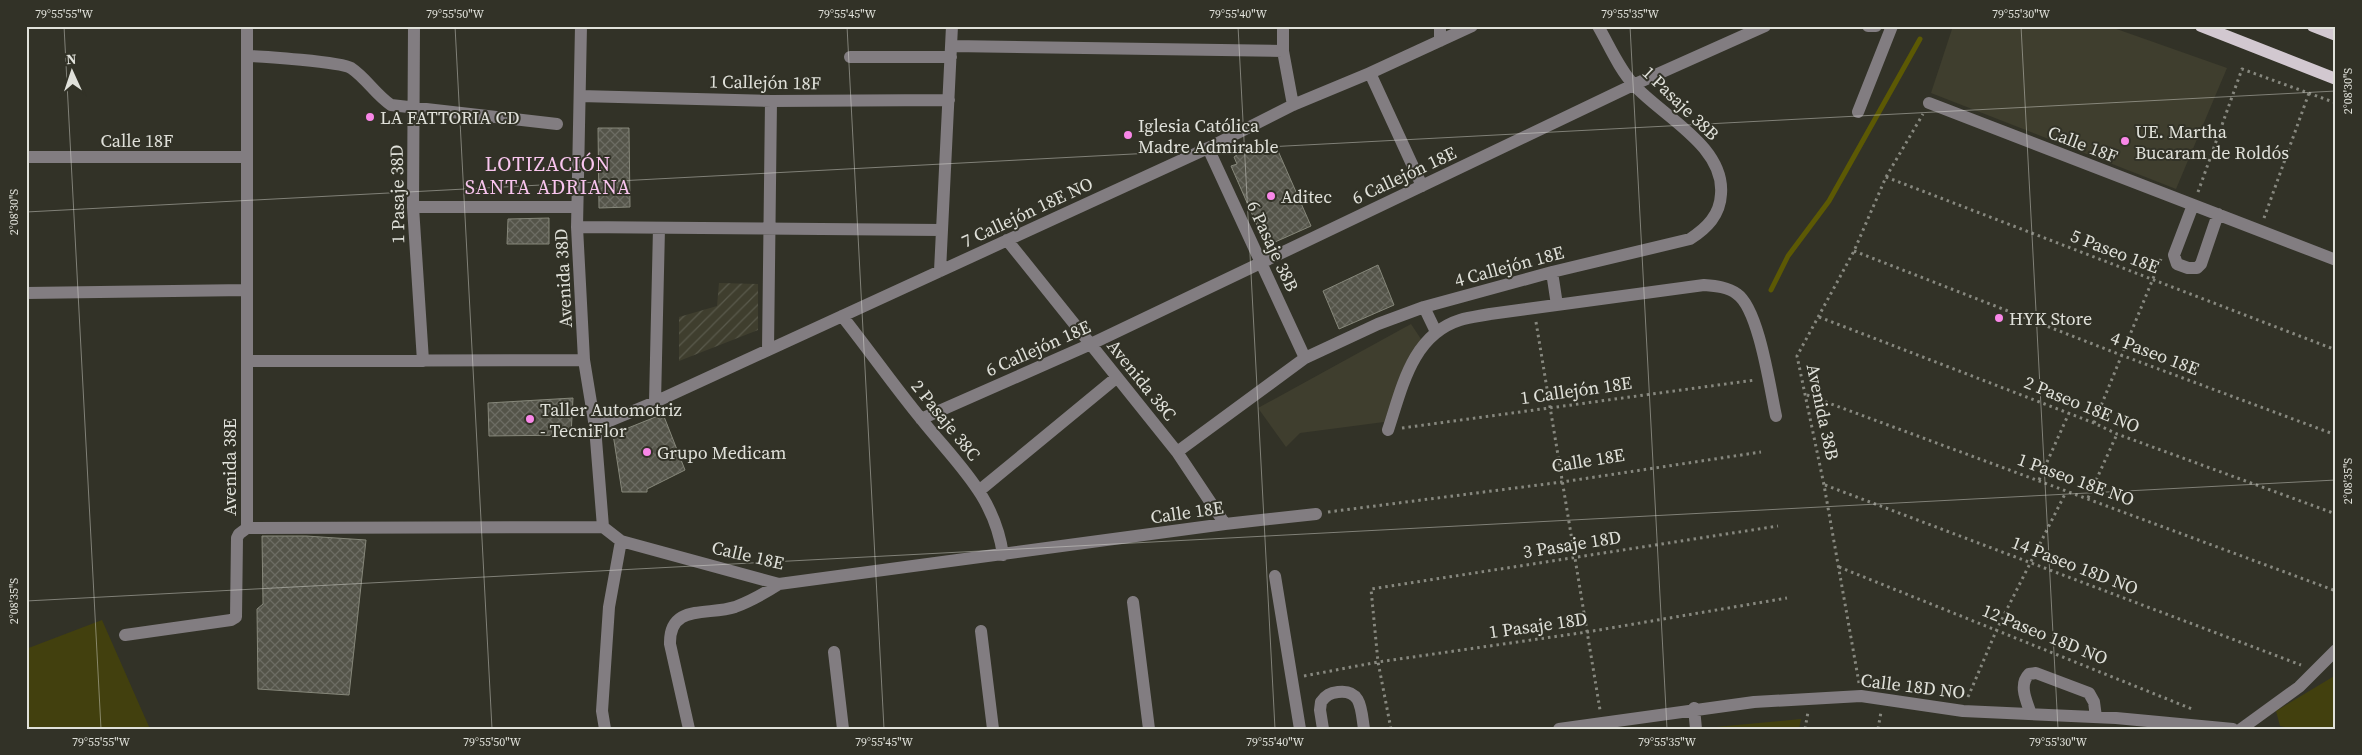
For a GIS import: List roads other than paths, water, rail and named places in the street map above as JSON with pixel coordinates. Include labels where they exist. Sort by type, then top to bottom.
[{"type":"main road","points":[[2201,26],[2336,79]]},
{"type":"main road","points":[[2313,26],[2336,35]]},
{"type":"street","name":"Avenida 38E","points":[[247,26],[247,528],[603,527]]},
{"type":"street","name":"1 Pasaje 38D","points":[[414,26],[413,207],[423,361]]},
{"type":"street","name":"Avenida 38D","points":[[581,26],[577,227],[584,360],[595,427],[603,527]]},
{"type":"street","points":[[940,271],[952,26]]},
{"type":"street","points":[[1283,26],[1284,51],[1293,105]]},
{"type":"street","points":[[1440,26],[1440,41]]},
{"type":"street","name":"7 Callejón 18E NO","points":[[595,427],[655,402],[1208,148],[1293,105],[1370,73],[1472,26]]},
{"type":"street","name":"1 Pasaje 38B","points":[[1598,26],[1633,84],[1671,117],[1712,158],[1720,174],[1722,187],[1717,210]]},
{"type":"street","name":"6 Callejón 18E","points":[[921,419],[1091,344],[1633,84],[1765,26]]},
{"type":"street","points":[[1868,26],[1876,26]]},
{"type":"street","points":[[1858,112],[1892,26]]},
{"type":"street","points":[[850,57],[952,52],[1284,51]]},
{"type":"street","points":[[247,56],[267,56],[350,67],[379,97],[390,105],[557,124]]},
{"type":"street","points":[[1370,73],[1422,186]]},
{"type":"street","name":"1 Callejón 18F","points":[[580,96],[771,101],[949,100]]},
{"type":"street","points":[[768,350],[771,101]]},
{"type":"street","name":"Calle 18F","points":[[1929,103],[2336,260]]},
{"type":"street","name":"6 Pasaje 38B","points":[[1208,148],[1305,358]]},
{"type":"street","name":"Calle 18F","points":[[26,157],[247,157]]},
{"type":"street","points":[[2193,205],[2174,255],[2177,264],[2188,268],[2197,268],[2201,264],[2218,214]]},
{"type":"street","points":[[413,207],[577,207]]},
{"type":"street","name":"4 Callejón 18E","points":[[1177,452],[1305,358],[1378,324],[1424,307],[1552,272],[1690,239],[1704,230],[1717,210]]},
{"type":"street","points":[[577,227],[768,227],[941,230]]},
{"type":"street","points":[[655,402],[659,228]]},
{"type":"street","name":"Avenida 38C","points":[[1007,240],[1177,452],[1225,524]]},
{"type":"street","points":[[1552,272],[1557,305]]},
{"type":"street","points":[[1388,430],[1404,380],[1416,354],[1436,332],[1459,320],[1704,285],[1722,287],[1737,293],[1747,303],[1754,319],[1776,416]]},
{"type":"street","points":[[26,293],[247,290]]},
{"type":"street","points":[[1424,307],[1436,332]]},
{"type":"street","name":"2 Pasaje 38C","points":[[842,316],[921,419],[980,490],[1000,531],[1004,555]]},
{"type":"street","points":[[247,361],[584,360]]},
{"type":"street","points":[[980,490],[1116,378]]},
{"type":"street","name":"Calle 18E","points":[[621,541],[779,584],[1225,524],[1316,514]]},
{"type":"street","points":[[603,527],[621,541],[609,607],[602,711],[605,729]]},
{"type":"street","points":[[125,635],[232,620],[236,617],[237,538],[247,528]]},
{"type":"street","points":[[1275,576],[1300,729]]},
{"type":"street","points":[[689,729],[670,644],[670,632],[675,622],[691,614],[733,608],[754,599],[779,584]]},
{"type":"street","points":[[1133,602],[1149,729]]},
{"type":"street","points":[[981,631],[993,729]]},
{"type":"street","points":[[2241,729],[2281,701],[2317,671],[2336,650]]},
{"type":"street","points":[[834,652],[843,729]]},
{"type":"street","points":[[2030,714],[2023,686],[2025,678],[2029,674],[2036,673],[2089,693],[2094,702],[2096,717]]},
{"type":"street","points":[[1323,729],[1320,710],[1321,702],[1332,693],[1346,691],[1354,694],[1359,699],[1364,729]]},
{"type":"street","name":"Calle 18D NO","points":[[1559,729],[1694,708],[1754,702],[1861,696],[1963,710],[2096,717],[2234,729]]},
{"type":"street","points":[[1694,708],[1696,729]]},
{"type":"waterway","points":[[1771,290],[1788,256],[1829,201],[1920,39]]},
{"type":"place","name":"LA FATTORIA CD","points":[[370,117]]},
{"type":"place","name":"Iglesia Católica Madre Admirable","points":[[1128,135]]},
{"type":"place","name":"UE. Martha Bucaram de Roldós","points":[[2125,141]]},
{"type":"place","name":"Aditec","points":[[1271,196]]},
{"type":"place","name":"HYK Store","points":[[1999,318]]},
{"type":"place","name":"Taller Automotriz - TecniFlor","points":[[530,419]]},
{"type":"place","name":"Grupo Medicam","points":[[647,452]]},
{"type":"district","name":"LOTIZACIÓN SANTA ADRIANA","points":[[548,176]]}]
